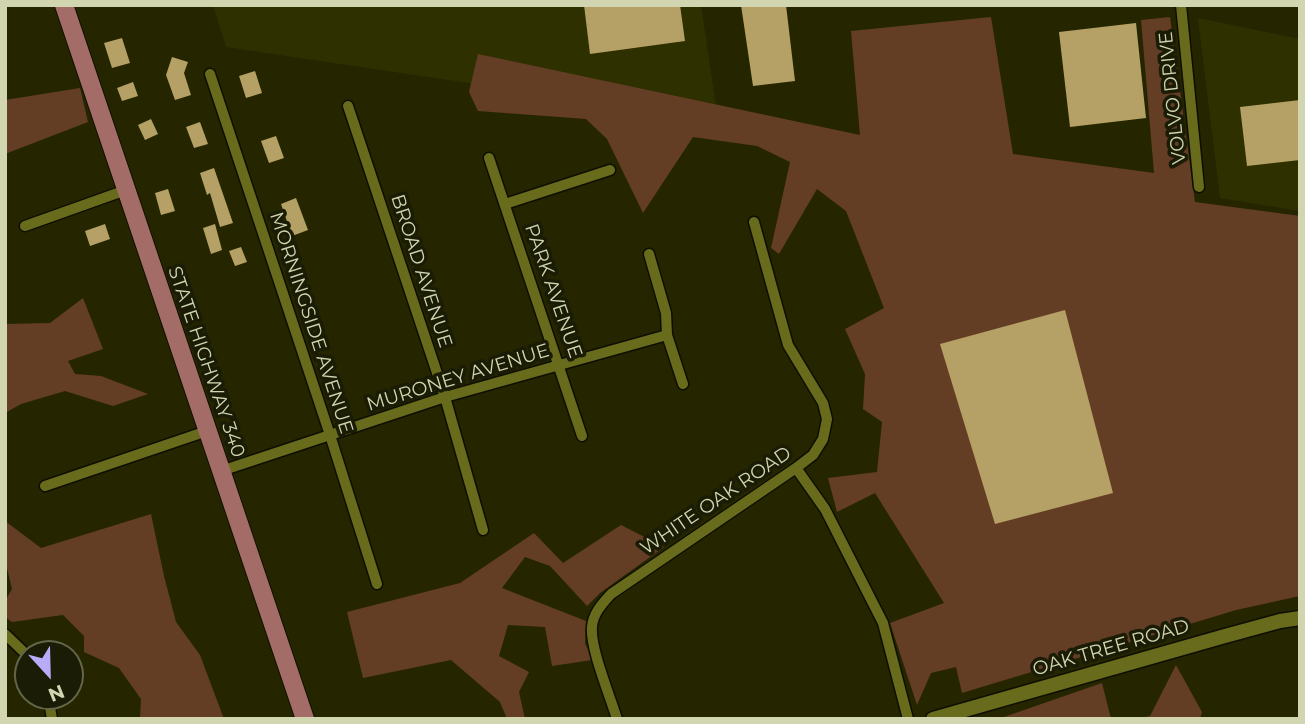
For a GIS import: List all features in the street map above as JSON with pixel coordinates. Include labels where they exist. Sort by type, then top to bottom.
[{"type":"main road","name":"STATE HIGHWAY 340","points":[[66,12],[305,719]]},
{"type":"street","name":"VOLVO DRIVE","points":[[1181,5],[1199,187]]},
{"type":"street","name":"MORNINGSIDE AVENUE","points":[[210,74],[377,584]]},
{"type":"street","name":"BROAD AVENUE","points":[[348,106],[445,397],[482,530]]},
{"type":"street","name":"PARK AVENUE","points":[[489,158],[582,436]]},
{"type":"street","points":[[505,204],[610,170]]},
{"type":"street","points":[[25,226],[126,190]]},
{"type":"street","name":"WHITE OAK ROAD","points":[[617,719],[594,643],[592,626],[599,607],[611,594],[796,468],[813,455],[823,439],[827,419],[823,403],[788,345],[754,222]]},
{"type":"street","points":[[649,254],[666,313],[667,335],[683,384]]},
{"type":"street","name":"MURONEY AVENUE","points":[[221,471],[445,397],[667,335]]},
{"type":"street","points":[[45,486],[207,431]]},
{"type":"street","points":[[796,468],[825,509],[883,623],[908,719]]},
{"type":"street","name":"OAK TREE ROAD","points":[[933,719],[1225,636],[1300,618]]},
{"type":"shaded area","points":[[213,5],[701,5],[718,120],[226,47]]},
{"type":"shaded area","points":[[991,17],[1013,154],[1154,173],[1141,20],[1170,17],[1195,202],[1300,216],[1300,596],[1236,610],[962,693],[956,667],[931,673],[917,705],[890,623],[944,603],[875,493],[837,512],[828,478],[877,472],[882,422],[863,409],[865,374],[845,329],[884,308],[846,211],[817,189],[779,254],[771,248],[790,162],[757,146],[693,137],[643,213],[607,139],[586,119],[478,111],[469,92],[478,54],[860,135],[851,31]]},
{"type":"shaded area","points":[[1198,18],[1300,39],[1300,211],[1220,198]]},
{"type":"shaded area","points":[[80,88],[88,122],[5,154],[5,100]]},
{"type":"shaded area","points":[[83,298],[103,349],[68,361],[75,374],[101,376],[148,394],[113,406],[65,391],[21,404],[5,413],[5,324],[50,323]]},
{"type":"shaded area","points":[[151,514],[176,622],[200,655],[224,719],[140,719],[141,699],[119,668],[84,652],[84,636],[63,615],[12,622],[5,617],[5,601],[12,589],[5,560],[5,521],[41,548]]},
{"type":"shaded area","points":[[621,525],[664,547],[600,593],[587,606],[550,566],[525,557],[502,588],[586,621],[585,643],[592,660],[552,666],[545,627],[508,625],[499,656],[529,672],[519,692],[525,719],[507,719],[500,702],[451,660],[363,678],[347,612],[460,583],[534,533],[563,563]]},
{"type":"shaded area","points":[[1176,665],[1202,712],[1200,719],[1135,719],[1150,716]]},
{"type":"shaded area","points":[[1102,683],[1111,719],[1001,719],[1001,718]]},
{"type":"building","points":[[584,5],[680,5],[685,41],[590,54]]},
{"type":"building","points":[[741,5],[786,5],[795,81],[753,86]]},
{"type":"building","points":[[1136,23],[1146,118],[1070,127],[1059,32]]},
{"type":"building","points":[[122,38],[130,63],[112,68],[104,43]]},
{"type":"building","points":[[172,57],[188,62],[184,73],[191,95],[175,100],[166,75]]},
{"type":"building","points":[[255,71],[262,93],[246,98],[239,76]]},
{"type":"building","points":[[133,82],[138,96],[122,101],[117,88]]},
{"type":"building","points":[[1300,100],[1300,160],[1247,166],[1240,107]]},
{"type":"building","points":[[151,119],[158,134],[145,140],[138,125]]},
{"type":"building","points":[[200,122],[208,144],[194,148],[186,127]]},
{"type":"building","points":[[276,136],[284,158],[269,163],[261,141]]},
{"type":"building","points":[[214,168],[233,223],[220,227],[210,193],[207,195],[200,173]]},
{"type":"building","points":[[168,189],[175,211],[161,215],[155,193]]},
{"type":"building","points":[[296,198],[308,230],[292,236],[281,204]]},
{"type":"building","points":[[105,224],[110,239],[90,246],[85,231]]},
{"type":"building","points":[[215,224],[222,250],[211,254],[203,228]]},
{"type":"building","points":[[241,247],[247,262],[235,266],[229,251]]},
{"type":"building","points":[[1065,310],[1113,493],[995,524],[940,344]]}]
